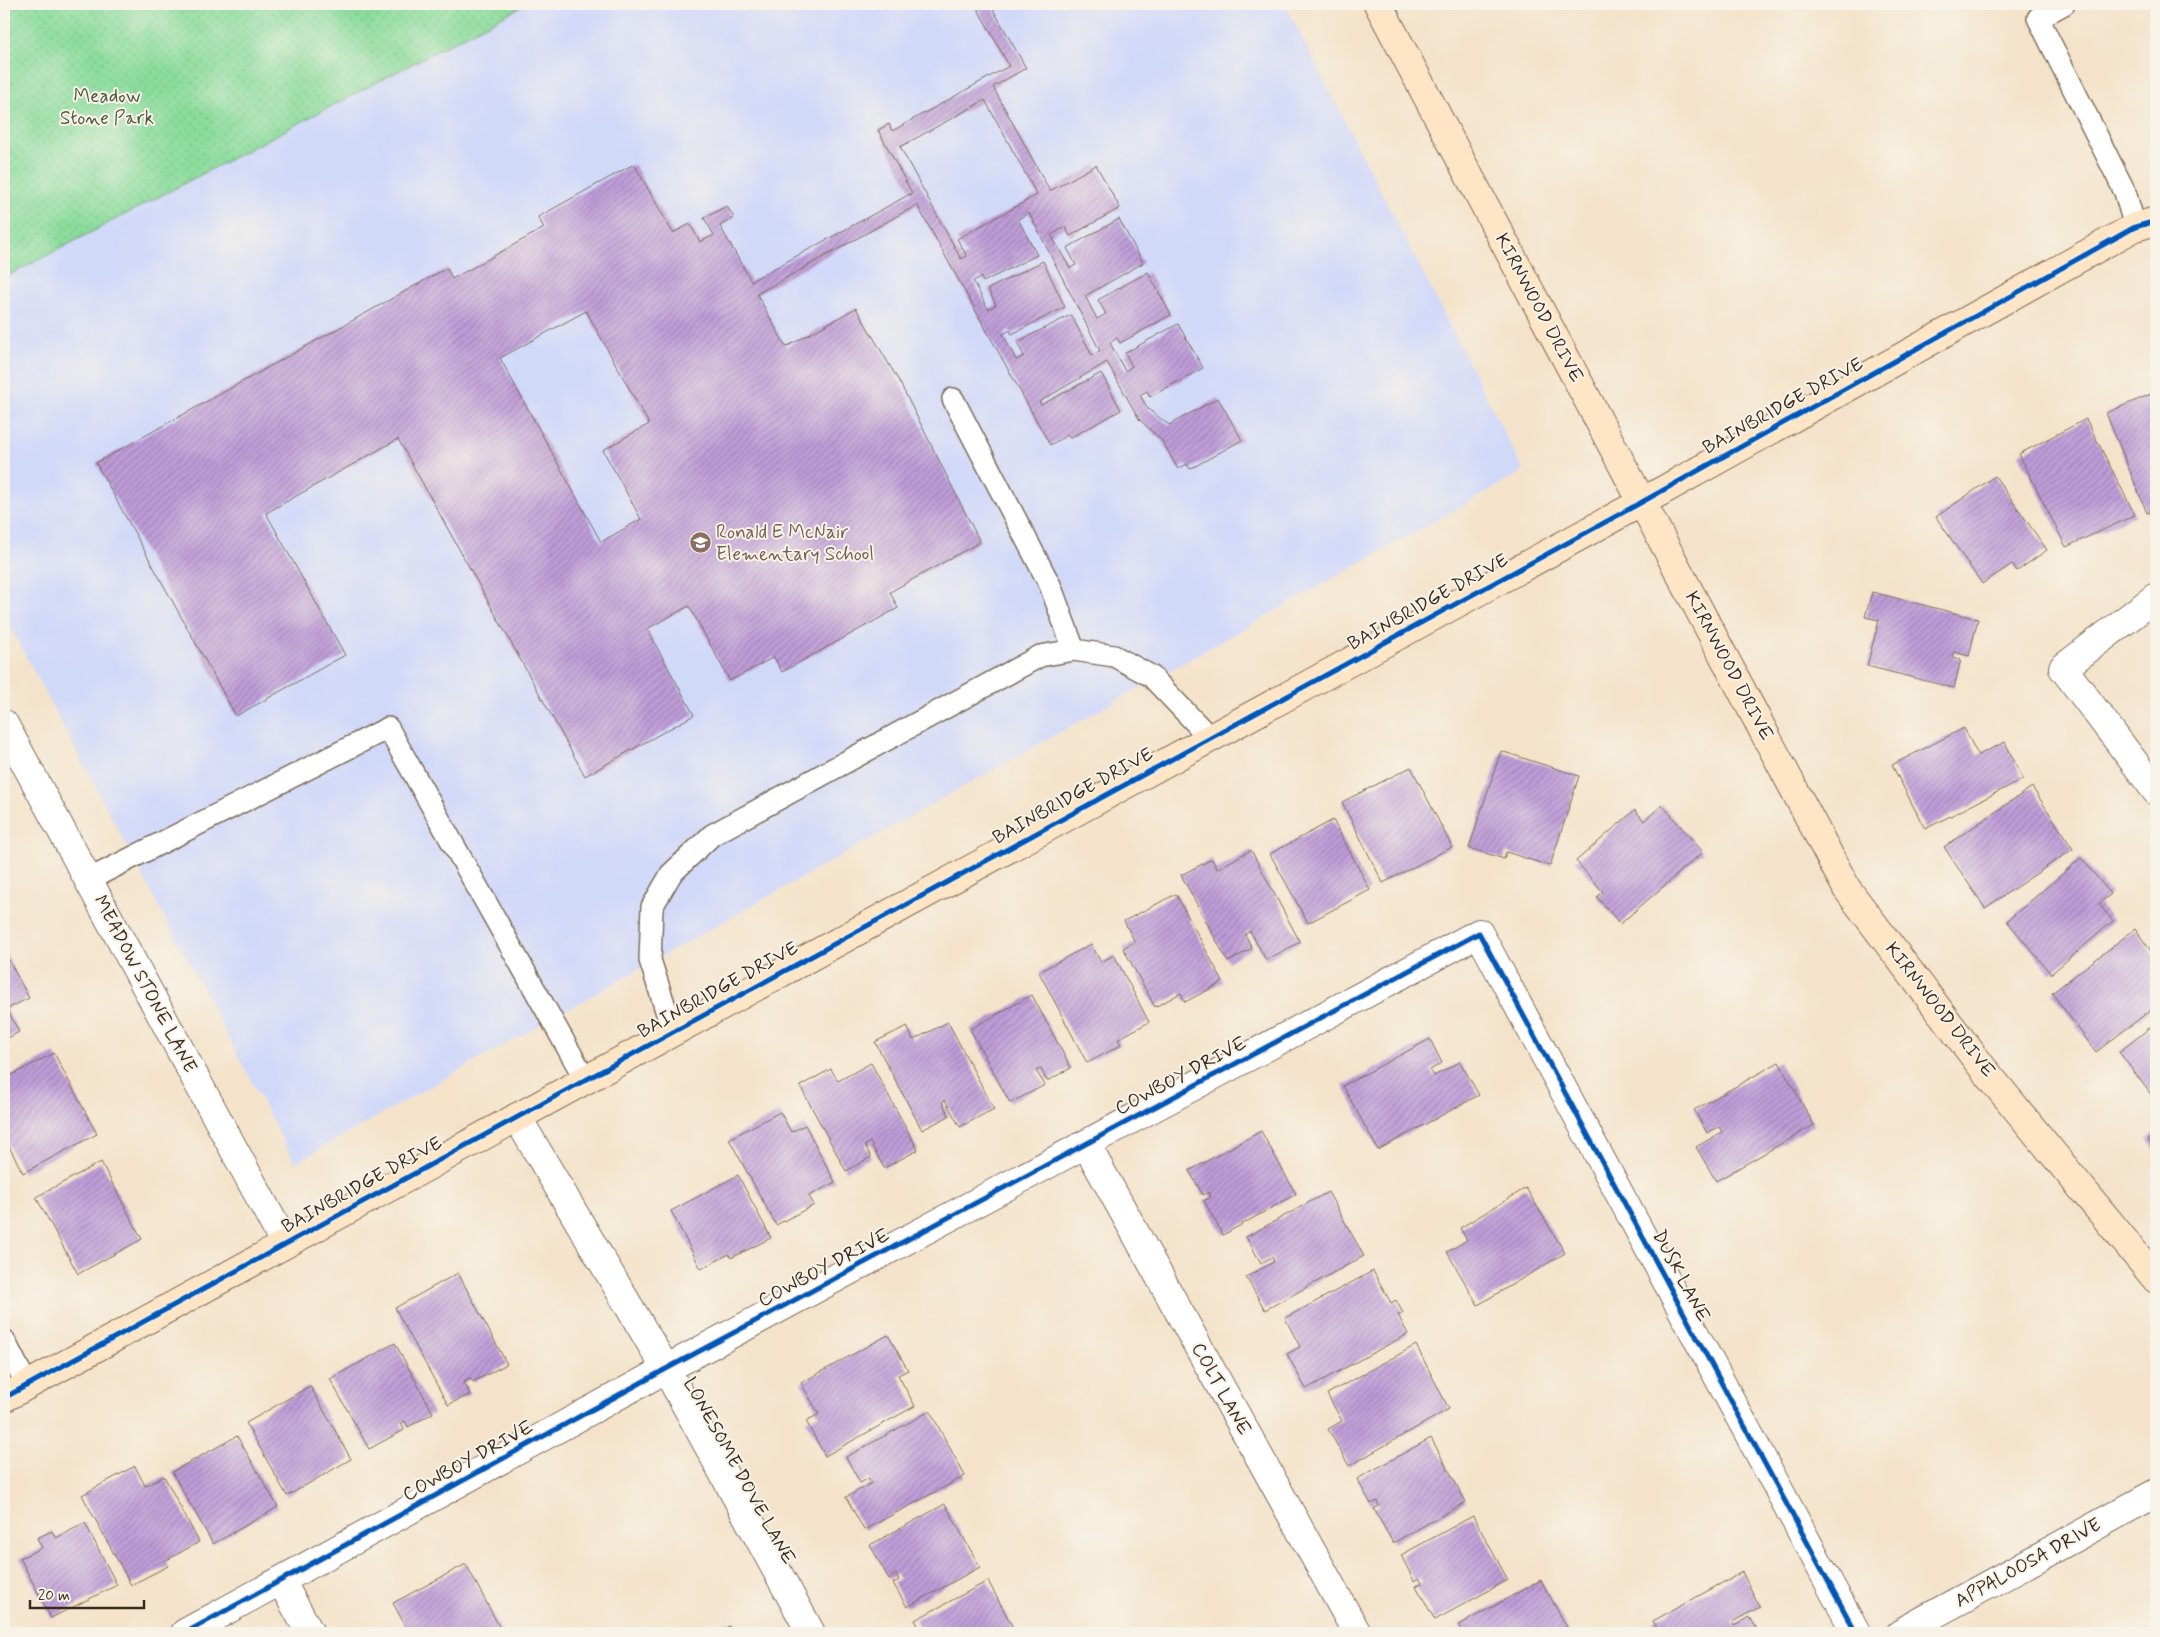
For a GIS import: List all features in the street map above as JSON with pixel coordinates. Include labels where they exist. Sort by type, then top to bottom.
[{"type":"street","name":"KIRNWOOD DRIVE","points":[[1378,4],[1847,889],[1982,1067],[2156,1278]]},
{"type":"street","name":"BAINBRIDGE DRIVE","points":[[4,1398],[1642,502],[2146,224]]},
{"type":"street","points":[[2156,597],[2063,668],[2156,791]]},
{"type":"street","name":"MEADOW STONE LANE","points":[[4,724],[285,1244]]},
{"type":"street","name":"COWBOY DRIVE","points":[[185,1633],[666,1370],[1479,933]]},
{"type":"street","name":"DUSK LANE","points":[[1479,933],[1856,1633]]},
{"type":"street","name":"LONESOME DOVE LANE","points":[[517,1117],[666,1370],[811,1633]]},
{"type":"street","name":"COLT LANE","points":[[1086,1144],[1357,1633]]},
{"type":"street","name":"APPALOOSA DRIVE","points":[[1900,1633],[2156,1494]]},
{"type":"street","points":[[281,1580],[310,1633]]},
{"type":"lane","points":[[2064,4],[2038,18],[2125,192],[2146,224]]},
{"type":"lane","points":[[953,399],[1050,585],[1074,650]]},
{"type":"lane","points":[[673,1032],[650,960],[652,907],[671,874],[712,835],[1040,656],[1074,650],[1114,656],[1151,676],[1210,738]]},
{"type":"lane","points":[[88,880],[388,728],[585,1080]]},
{"type":"lane","points":[[4,1340],[28,1385]]},
{"type":"shaded area","name":"Ronald E McNair Elementary School","points":[[526,4],[1285,4],[1524,471],[295,1163],[4,615],[4,278]]},
{"type":"green space","name":"Meadow Stone Park","points":[[4,4],[526,4],[4,278]]},
{"type":"building","points":[[975,4],[990,4],[1026,68],[993,87],[1050,191],[1096,165],[1120,208],[1070,236],[1065,227],[1051,235],[1070,268],[1076,265],[1067,248],[1119,219],[1143,263],[1085,296],[1097,319],[1106,314],[1098,300],[1148,272],[1171,315],[1120,343],[1117,338],[1110,343],[1125,371],[1132,366],[1125,353],[1178,324],[1203,368],[1150,397],[1147,391],[1140,395],[1148,409],[1169,425],[1218,398],[1242,440],[1190,469],[1187,464],[1178,469],[1162,441],[1139,419],[1107,362],[1039,402],[1041,405],[1101,373],[1121,410],[1070,438],[1068,435],[1050,445],[917,205],[757,294],[786,347],[856,308],[900,383],[980,542],[890,592],[898,608],[782,672],[774,657],[730,681],[689,606],[647,629],[694,715],[585,776],[398,439],[266,513],[345,655],[236,716],[96,463],[447,268],[452,279],[544,228],[538,217],[634,164],[673,233],[690,224],[700,242],[714,235],[704,218],[727,206],[734,218],[720,226],[751,281],[912,193],[878,130],[889,124],[892,131],[1009,66]],"holes":[[[985,100],[1037,195],[957,239],[967,256],[961,259],[900,147]],[[1029,213],[1100,351],[1092,355],[1071,315],[1017,342],[1024,356],[1016,360],[1003,334],[1010,330],[1012,334],[1065,307],[1043,261],[988,289],[996,305],[988,309],[973,281],[981,277],[983,282],[1037,255],[1018,219]],[[586,311],[649,424],[603,450],[641,519],[601,542],[500,358]]]},
{"type":"building","points":[[2156,392],[2156,509],[2147,513],[2106,413]]},
{"type":"building","points":[[2086,419],[2135,515],[2066,547],[2019,454]]},
{"type":"building","points":[[1995,476],[2047,550],[2017,571],[2012,564],[1982,584],[1936,517]]},
{"type":"building","points":[[1872,592],[1978,619],[1969,656],[1954,652],[1953,657],[1961,659],[1954,688],[1867,666],[1879,620],[1865,617]]},
{"type":"building","points":[[1964,728],[1978,755],[2005,742],[2023,779],[1925,829],[1892,765]]},
{"type":"building","points":[[1501,751],[1579,776],[1550,866],[1506,852],[1504,859],[1469,848]]},
{"type":"building","points":[[1411,767],[1452,847],[1383,883],[1342,802]]},
{"type":"building","points":[[2032,787],[2073,849],[1985,908],[1944,847]]},
{"type":"building","points":[[1662,805],[1703,852],[1620,924],[1597,897],[1603,892],[1576,861],[1635,810],[1644,821]]},
{"type":"building","points":[[1333,820],[1370,890],[1308,923],[1270,854]]},
{"type":"building","points":[[1251,850],[1300,942],[1266,960],[1250,931],[1245,934],[1252,948],[1228,962],[1181,875],[1212,859],[1217,869]]},
{"type":"building","points":[[2081,858],[2111,894],[2099,904],[2113,921],[2051,974],[2007,921]]},
{"type":"building","points":[[1176,894],[1223,982],[1185,1002],[1181,993],[1155,1007],[1123,948],[1135,942],[1124,921]]},
{"type":"building","points":[[2135,929],[2156,958],[2156,1006],[2096,1052],[2052,993]]},
{"type":"building","points":[[1091,944],[1101,962],[1114,955],[1149,1022],[1118,1039],[1121,1045],[1087,1063],[1039,972]]},
{"type":"building","points":[[4,951],[29,998],[7,1009],[19,1032],[4,1040]]},
{"type":"building","points":[[1032,995],[1071,1068],[1047,1081],[1041,1069],[1036,1071],[1045,1085],[1010,1103],[970,1029]]},
{"type":"building","points":[[948,1022],[994,1109],[960,1127],[945,1100],[942,1102],[949,1116],[922,1130],[875,1042],[907,1026],[913,1040]]},
{"type":"building","points":[[2156,1023],[2156,1101],[2119,1052]]},
{"type":"building","points":[[1430,1039],[1442,1063],[1430,1070],[1434,1076],[1460,1062],[1479,1095],[1378,1150],[1343,1086]]},
{"type":"building","points":[[54,1053],[97,1134],[23,1173],[4,1137],[4,1079]]},
{"type":"building","points":[[1779,1062],[1814,1125],[1716,1181],[1696,1147],[1722,1132],[1719,1127],[1707,1133],[1694,1110]]},
{"type":"building","points":[[871,1063],[918,1150],[884,1168],[870,1142],[865,1145],[871,1157],[846,1171],[800,1086],[831,1069],[838,1081]]},
{"type":"building","points":[[780,1112],[791,1132],[805,1125],[835,1182],[809,1196],[814,1205],[776,1225],[729,1139]]},
{"type":"building","points":[[1261,1131],[1296,1194],[1223,1235],[1204,1201],[1211,1197],[1209,1192],[1203,1195],[1189,1171]]},
{"type":"building","points":[[2156,1132],[2156,1151],[2147,1139]]},
{"type":"building","points":[[101,1162],[142,1239],[78,1274],[36,1197]]},
{"type":"building","points":[[738,1175],[771,1238],[731,1258],[729,1254],[701,1269],[671,1211]]},
{"type":"building","points":[[1526,1188],[1565,1253],[1478,1305],[1447,1252],[1467,1240],[1460,1228]]},
{"type":"building","points":[[1328,1192],[1364,1256],[1265,1310],[1246,1277],[1274,1262],[1272,1257],[1261,1263],[1246,1237]]},
{"type":"building","points":[[1373,1271],[1391,1303],[1396,1300],[1403,1313],[1398,1315],[1408,1334],[1306,1389],[1287,1354],[1300,1347],[1285,1318]]},
{"type":"building","points":[[458,1273],[507,1364],[473,1382],[471,1379],[464,1382],[470,1394],[448,1405],[395,1308]]},
{"type":"building","points":[[888,1335],[908,1370],[898,1375],[915,1406],[825,1456],[806,1421],[819,1414],[801,1383]]},
{"type":"building","points":[[395,1343],[433,1413],[408,1427],[405,1421],[401,1423],[404,1430],[369,1449],[330,1379]]},
{"type":"building","points":[[1416,1345],[1449,1409],[1349,1466],[1328,1429],[1342,1421],[1327,1394]]},
{"type":"building","points":[[310,1386],[351,1459],[287,1496],[246,1423]]},
{"type":"building","points":[[930,1411],[965,1476],[864,1530],[846,1497],[872,1483],[869,1478],[860,1483],[846,1457]]},
{"type":"building","points":[[237,1436],[278,1507],[213,1544],[172,1472]]},
{"type":"building","points":[[1431,1438],[1466,1502],[1393,1543],[1374,1509],[1379,1506],[1377,1501],[1371,1504],[1357,1479]]},
{"type":"building","points":[[135,1466],[145,1486],[164,1476],[199,1542],[165,1561],[168,1566],[131,1585],[82,1495]]},
{"type":"building","points":[[945,1504],[980,1567],[907,1607],[893,1583],[899,1580],[896,1574],[889,1579],[870,1545]]},
{"type":"building","points":[[1473,1516],[1508,1580],[1435,1620],[1416,1586],[1422,1583],[1419,1578],[1414,1581],[1401,1555]]},
{"type":"building","points":[[85,1523],[117,1585],[51,1618],[20,1558],[42,1548],[37,1538],[52,1531],[56,1538]]},
{"type":"building","points":[[466,1564],[501,1630],[494,1633],[409,1633],[393,1603]]},
{"type":"building","points":[[1742,1572],[1760,1607],[1732,1622],[1734,1626],[1750,1617],[1759,1633],[1660,1633],[1653,1621]]},
{"type":"building","points":[[1541,1580],[1570,1633],[1464,1633],[1459,1625]]},
{"type":"building","points":[[988,1581],[1016,1633],[922,1633],[915,1620]]},
{"type":"building","points":[[729,1626],[733,1633],[715,1633]]},
{"type":"cycle path","points":[[4,1398],[1642,502],[2135,227],[2156,221]]},
{"type":"cycle path","points":[[185,1633],[666,1369],[1479,933],[1856,1633]]},
{"type":"place","name":"Ronald E McNair Elementary School","points":[[700,543]]}]
